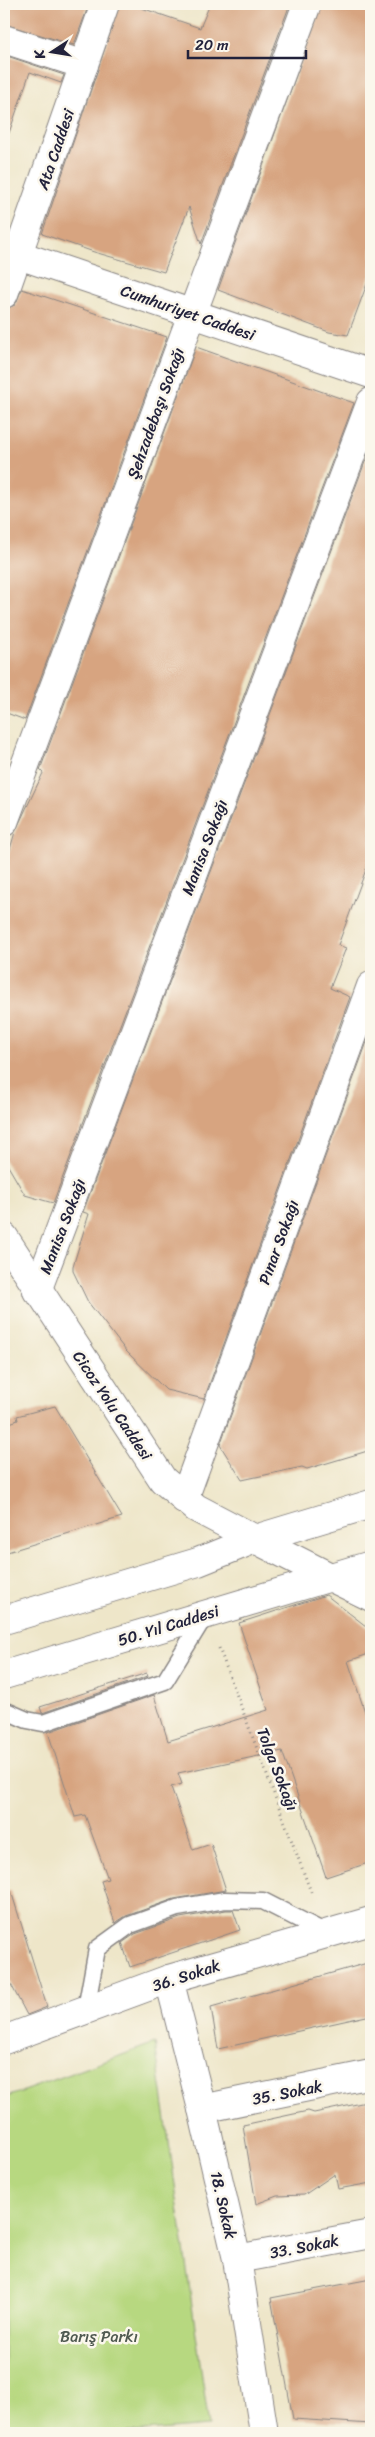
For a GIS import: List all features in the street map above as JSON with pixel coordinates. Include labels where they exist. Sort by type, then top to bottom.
[{"type":"street","name":"Ata Caddesi","points":[[4,294],[12,252],[84,65],[105,4]]},
{"type":"street","name":"Şehzadebaşı Sokağı","points":[[4,822],[307,4]]},
{"type":"street","points":[[4,38],[84,65]]},
{"type":"street","name":"Cumhuriyet Caddesi","points":[[12,252],[371,374]]},
{"type":"street","name":"Manisa Sokağı","points":[[37,1291],[371,402]]},
{"type":"street","name":"Pınar Sokağı","points":[[184,1498],[371,986]]},
{"type":"street","name":"Cicoz Yolu Caddesi","points":[[4,1237],[37,1291],[163,1480],[196,1508],[332,1578]]},
{"type":"street","points":[[4,1620],[198,1562],[256,1540],[371,1504]]},
{"type":"street","name":"50. Yıl Caddesi","points":[[4,1675],[371,1565]]},
{"type":"street","points":[[332,1578],[371,1597]]},
{"type":"street","name":"36. Sokak","points":[[4,2040],[168,1979],[326,1932],[371,1922]]},
{"type":"street","name":"18. Sokak","points":[[168,1979],[202,2109],[237,2259],[264,2433]]},
{"type":"street","name":"35. Sokak","points":[[202,2109],[371,2074]]},
{"type":"street","name":"33. Sokak","points":[[237,2259],[371,2234]]},
{"type":"lane","points":[[4,1710],[27,1720],[43,1723],[164,1681],[206,1614]]},
{"type":"lane","points":[[86,2009],[97,1949],[130,1925],[177,1908],[224,1900],[264,1901],[326,1932]]},
{"type":"path","name":"Tolga Sokağı","points":[[206,1614],[326,1932]]},
{"type":"green space","name":"Barış Parkı","points":[[155,2043],[209,2426],[119,2433],[4,2433],[4,2098]]},
{"type":"building","points":[[4,4],[89,4],[74,45],[4,24]]},
{"type":"building","points":[[120,4],[130,4],[200,28],[210,4],[290,4],[201,244],[189,207],[164,272],[94,252],[42,234]]},
{"type":"building","points":[[322,4],[371,4],[371,273],[348,335],[329,332],[218,290]]},
{"type":"building","points":[[4,55],[64,75],[61,83],[30,72],[9,133],[4,132]]},
{"type":"building","points":[[22,289],[167,337],[25,720],[4,712],[4,309],[15,305]]},
{"type":"building","points":[[196,347],[354,403],[53,1203],[25,1195],[4,1159],[4,870],[15,832],[43,773],[40,770]]},
{"type":"building","points":[[371,446],[371,856],[338,945],[346,948],[330,988],[350,997],[204,1399],[166,1390],[126,1351],[88,1302],[73,1271],[73,1266],[89,1214],[83,1212]]},
{"type":"building","points":[[371,1031],[371,1450],[307,1469],[302,1467],[242,1480],[220,1445]]},
{"type":"building","points":[[55,1406],[122,1517],[4,1553],[4,1425],[18,1420],[17,1416]]},
{"type":"building","points":[[326,1595],[371,1630],[371,1646],[366,1655],[348,1661],[371,1730],[371,1862],[326,1877],[282,1751],[178,1773],[182,1784],[171,1787],[193,1850],[211,1844],[226,1890],[174,1899],[126,1916],[115,1923],[101,1881],[108,1879],[85,1815],[75,1817],[48,1732],[154,1695],[168,1741],[268,1710],[239,1623]]},
{"type":"building","points":[[147,1673],[148,1676],[42,1713],[40,1707]]},
{"type":"building","points":[[11,1891],[47,2007],[27,2015],[4,1971],[4,1892]]},
{"type":"building","points":[[233,1910],[240,1930],[130,1967],[122,1943],[135,1934],[180,1918]]},
{"type":"building","points":[[371,1962],[371,2015],[218,2049],[211,2007]]},
{"type":"building","points":[[371,2101],[371,2183],[338,2189],[335,2174],[304,2195],[277,2196],[256,2204],[243,2125],[308,2111],[314,2113]]},
{"type":"building","points":[[371,2279],[371,2424],[293,2419],[271,2298]]}]
